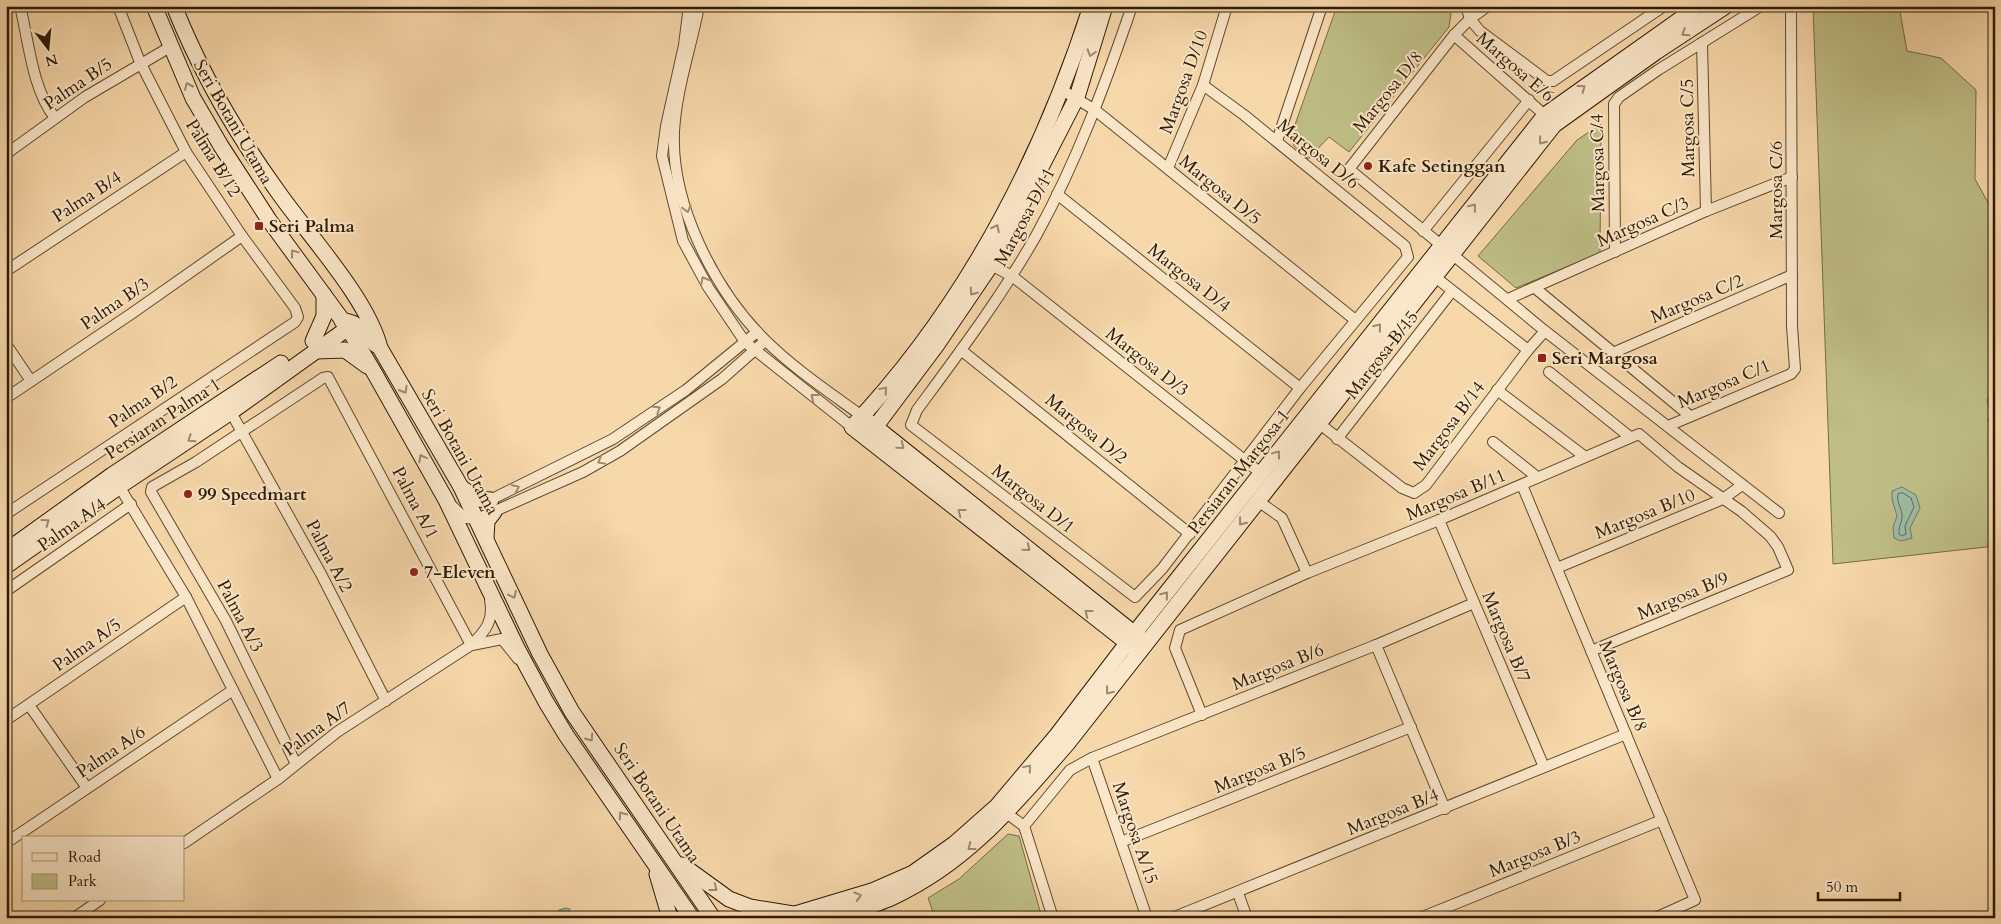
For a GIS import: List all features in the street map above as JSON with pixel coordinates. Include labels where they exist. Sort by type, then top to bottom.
[{"type":"street","points":[[20,6],[46,107],[55,118]]},
{"type":"street","name":"Palma B/12","points":[[118,6],[140,62],[186,152],[242,236],[295,308],[298,317]]},
{"type":"street","name":"Seri Botani Utama","points":[[154,6],[193,98],[221,146],[269,220],[347,323],[446,500],[532,677],[566,735],[692,918]]},
{"type":"street","name":"Seri Botani Utama","points":[[174,6],[211,88],[275,188],[342,278],[375,331],[380,348],[461,487],[471,515],[486,538],[540,654],[572,712],[713,918]]},
{"type":"street","points":[[689,6],[684,45],[666,126],[662,156],[683,241],[708,287],[745,342],[754,351],[857,421]]},
{"type":"street","points":[[699,6],[679,100],[674,131],[674,153],[678,177],[695,236],[718,279],[765,341],[857,421],[1118,628],[1134,634],[1143,648]]},
{"type":"street","points":[[857,421],[898,374],[982,256],[1042,137],[1062,90],[1091,6]]},
{"type":"street","points":[[871,432],[991,265],[1077,97],[1105,6]]},
{"type":"street","name":"Margosa D/11","points":[[912,425],[917,410],[989,313],[1036,236],[1095,110],[1132,6]]},
{"type":"street","name":"Margosa D/10","points":[[1168,168],[1203,85],[1227,6]]},
{"type":"street","points":[[1277,141],[1322,6]]},
{"type":"street","name":"Margosa E/6","points":[[1466,6],[1470,19]]},
{"type":"street","name":"Margosa D/8","points":[[1423,231],[1349,169],[1454,35],[1470,19],[1488,6]]},
{"type":"street","points":[[1470,19],[1480,31],[1541,78],[1553,81],[1664,6]]},
{"type":"street","name":"Persiaran Margosa 1","points":[[789,916],[872,891],[912,873],[1002,810],[1067,744],[1258,501],[1313,419],[1550,120],[1699,6]]},
{"type":"street","name":"Persiaran Margosa 1","points":[[1550,120],[1726,6]]},
{"type":"street","points":[[1702,43],[1761,6]]},
{"type":"street","name":"Margosa C/6","points":[[1791,6],[1794,372]]},
{"type":"street","name":"Margosa E/6","points":[[1454,35],[1550,120]]},
{"type":"street","name":"Margosa C/4","points":[[1616,252],[1614,104],[1619,97],[1702,43]]},
{"type":"street","name":"Margosa C/5","points":[[1702,43],[1706,211]]},
{"type":"street","name":"Palma B/5","points":[[6,154],[55,118],[140,62],[170,47]]},
{"type":"street","name":"Margosa D/6","points":[[1203,85],[1277,141],[1405,246],[1408,257],[1354,320]]},
{"type":"street","name":"Margosa D/5","points":[[1062,90],[1077,97],[1095,110],[1354,320]]},
{"type":"street","points":[[1529,100],[1423,231],[1545,331],[1780,513]]},
{"type":"street","name":"Palma B/4","points":[[6,271],[186,152]]},
{"type":"street","points":[[662,156],[674,153]]},
{"type":"street","points":[[667,180],[678,177]]},
{"type":"street","name":"Margosa C/3","points":[[1508,299],[1706,211],[1792,177]]},
{"type":"street","name":"Margosa D/4","points":[[1057,194],[1300,388]]},
{"type":"street","name":"Palma B/3","points":[[6,398],[242,236]]},
{"type":"street","name":"Persiaran Margosa 1","points":[[831,918],[891,898],[921,882],[971,847],[1002,810],[1116,657],[1262,474],[1313,419],[1436,277],[1448,250]]},
{"type":"street","name":"Margosa D/3","points":[[991,265],[1012,276],[1262,474]]},
{"type":"street","name":"Margosa C/2","points":[[1614,352],[1792,275]]},
{"type":"street","points":[[1436,277],[1528,350]]},
{"type":"street","points":[[342,278],[339,287],[349,305],[347,323],[360,326],[380,348]]},
{"type":"street","points":[[1535,288],[1690,416]]},
{"type":"street","name":"Margosa B/15","points":[[1338,438],[1452,291]]},
{"type":"street","points":[[323,292],[324,316],[313,346],[345,350],[358,358],[375,374]]},
{"type":"street","name":"Palma B/2","points":[[6,514],[295,322],[298,317]]},
{"type":"street","points":[[1190,534],[1354,320]]},
{"type":"street","name":"Persiaran Palma 1","points":[[6,551],[228,407],[347,323]]},
{"type":"street","name":"Margosa B/14","points":[[1313,419],[1402,488],[1414,493],[1426,485],[1528,350],[1545,331]]},
{"type":"street","points":[[486,538],[487,521],[493,506],[613,439],[715,368],[757,332]]},
{"type":"street","points":[[471,515],[582,472],[620,451],[722,379],[765,341]]},
{"type":"street","points":[[6,344],[31,381]]},
{"type":"street","name":"Margosa D/2","points":[[961,350],[1190,534]]},
{"type":"street","points":[[715,368],[722,379]]},
{"type":"street","points":[[1549,372],[1630,437],[1639,434],[1678,467],[1723,499]]},
{"type":"street","name":"Margosa C/1","points":[[1668,426],[1794,372]]},
{"type":"street","name":"Palma A/1","points":[[242,431],[323,378],[328,377],[471,645]]},
{"type":"street","points":[[1498,390],[1584,456]]},
{"type":"street","name":"Palma A/2","points":[[228,407],[321,574],[386,701]]},
{"type":"street","name":"Margosa D/1","points":[[912,425],[1135,597],[1162,569],[1190,534]]},
{"type":"street","name":"Palma A/3","points":[[242,431],[196,462],[152,487],[151,492],[226,621],[296,764]]},
{"type":"street","name":"Margosa B/11","points":[[1202,715],[1175,648],[1180,630],[1307,573],[1439,520],[1630,437]]},
{"type":"street","points":[[613,439],[620,451]]},
{"type":"street","points":[[1493,442],[1537,477]]},
{"type":"street","points":[[6,566],[116,480],[186,596],[278,779]]},
{"type":"street","name":"Margosa B/8","points":[[1522,484],[1695,900],[1655,918]]},
{"type":"street","name":"Margosa B/10","points":[[1557,568],[1723,499],[1742,485]]},
{"type":"street","points":[[461,487],[478,500],[493,506]]},
{"type":"street","name":"Margosa B/9","points":[[1592,651],[1788,570],[1778,547],[1770,536],[1741,511],[1723,499]]},
{"type":"street","points":[[446,500],[471,515]]},
{"type":"street","points":[[1258,501],[1282,518],[1307,573]]},
{"type":"street","name":"Palma A/4","points":[[6,591],[131,504]]},
{"type":"street","points":[[464,538],[471,515]]},
{"type":"street","name":"Margosa B/7","points":[[1439,520],[1544,767]]},
{"type":"street","name":"Palma A/7","points":[[185,842],[278,779],[337,732],[471,645],[490,622],[492,613],[485,581]]},
{"type":"street","name":"Palma A/5","points":[[6,720],[186,596]]},
{"type":"street","name":"Margosa B/6","points":[[1024,826],[1070,770],[1092,758],[1376,645],[1474,603]]},
{"type":"street","points":[[1116,657],[1118,628]]},
{"type":"street","name":"Palma A/7","points":[[471,645],[502,640],[532,677]]},
{"type":"street","points":[[1376,645],[1445,809]]},
{"type":"street","name":"Palma A/6","points":[[6,843],[233,690]]},
{"type":"street","points":[[29,705],[86,788]]},
{"type":"street","name":"Margosa B/5","points":[[1121,842],[1411,727]]},
{"type":"street","name":"Margosa B/4","points":[[1172,918],[1238,893],[1626,734]]},
{"type":"street","name":"Margosa A/15","points":[[1092,758],[1147,918]]},
{"type":"street","points":[[1002,810],[1024,826],[1053,918]]},
{"type":"street","name":"Margosa B/3","points":[[1420,918],[1445,913],[1662,820]]},
{"type":"street","points":[[650,855],[670,918]]},
{"type":"street","points":[[674,860],[729,899],[750,907],[789,916]]},
{"type":"street","points":[[1238,893],[1247,918]]},
{"type":"street","points":[[74,918],[97,902]]},
{"type":"green space","points":[[1337,6],[1452,6],[1449,27],[1349,152],[1329,137],[1308,159],[1294,146],[1291,136]]},
{"type":"green space","points":[[1813,6],[1899,6],[1907,51],[1941,58],[1976,90],[1975,179],[1995,215],[1995,387],[1987,400],[1991,414],[1988,420],[1995,425],[1995,546],[1833,564]]},
{"type":"green space","points":[[1601,124],[1600,253],[1516,288],[1478,256],[1577,140]]},
{"type":"green space","points":[[1008,834],[1019,836],[1042,918],[935,918],[928,898],[959,879]]},
{"type":"water","points":[[1995,387],[1995,425],[1988,420],[1991,414],[1987,400]]},
{"type":"water","points":[[1902,487],[1916,495],[1920,508],[1910,528],[1912,538],[1901,541],[1894,538],[1893,527],[1897,516],[1892,499],[1892,491]]},
{"type":"water","points":[[570,909],[569,916],[553,918],[559,910]]},
{"type":"place","name":"Kafe Setinggan","points":[[1368,166]]},
{"type":"place","name":"Seri Palma","points":[[259,226]]},
{"type":"place","name":"Seri Margosa","points":[[1542,358]]},
{"type":"place","name":"99 Speedmart","points":[[188,494]]},
{"type":"place","name":"7-Eleven","points":[[414,572]]}]
